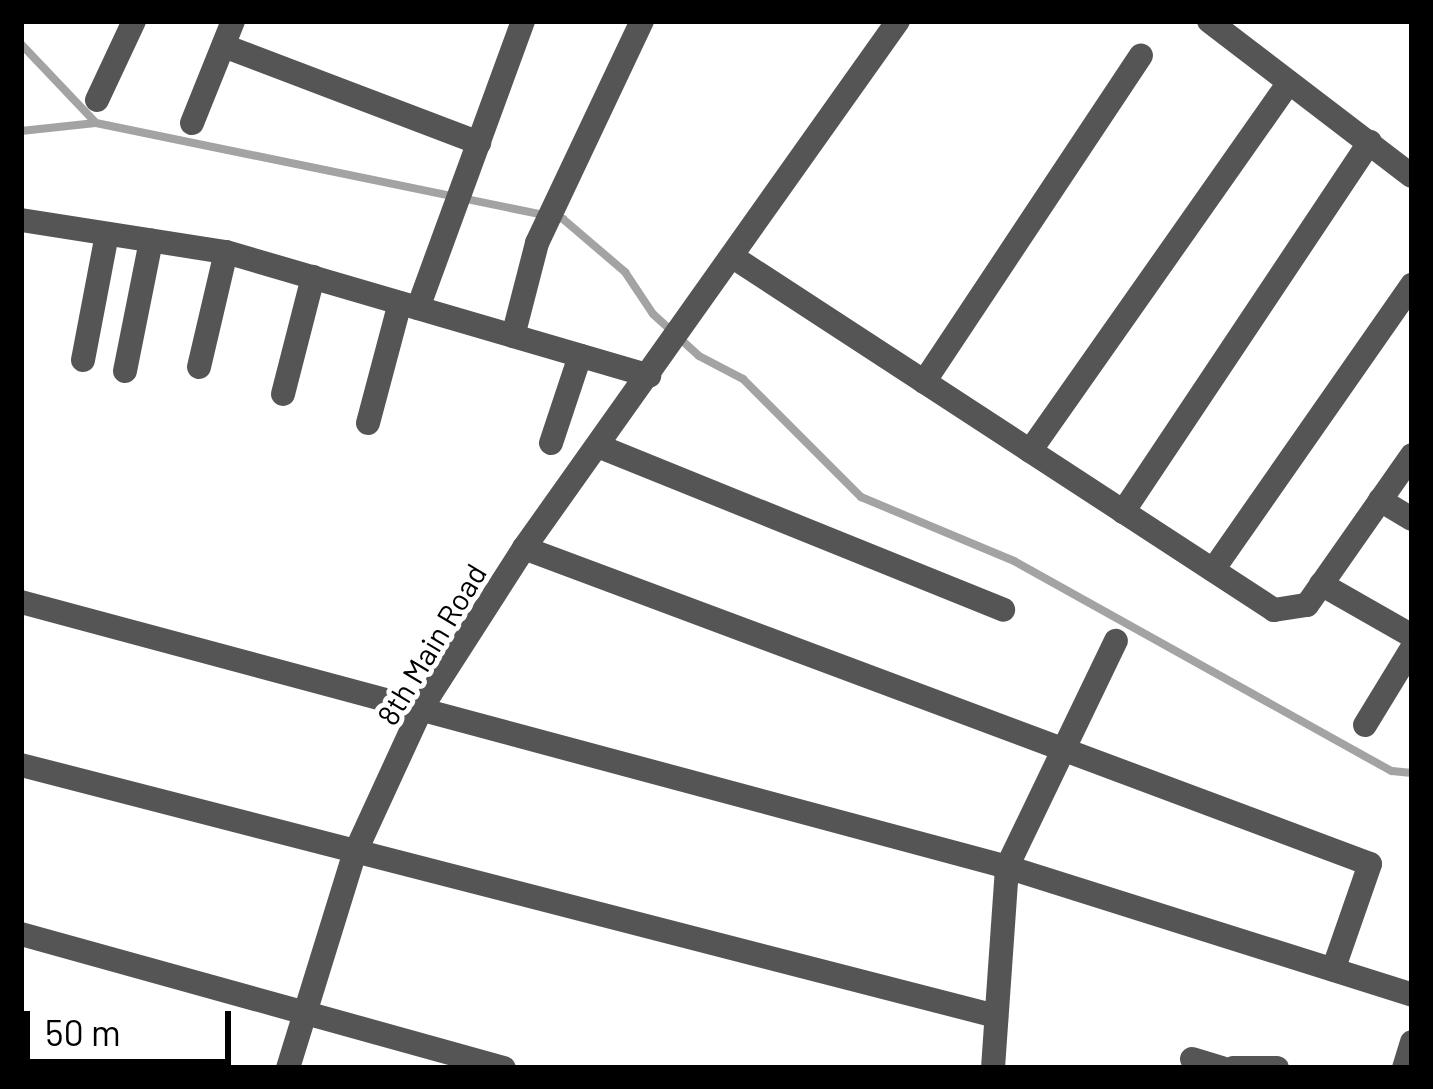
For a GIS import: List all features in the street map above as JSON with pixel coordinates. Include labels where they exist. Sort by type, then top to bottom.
[{"type":"street","points":[[97,100],[134,21]]},
{"type":"street","points":[[192,122],[233,21]]},
{"type":"street","points":[[513,336],[537,243],[642,21]]},
{"type":"street","name":"8th Main Road","points":[[288,1068],[302,1007],[354,855],[422,707],[524,548],[898,21]]},
{"type":"street","points":[[1210,21],[1412,176]]},
{"type":"street","points":[[368,423],[409,305],[468,173],[518,23]]},
{"type":"street","points":[[224,46],[479,143]]},
{"type":"street","points":[[924,382],[1141,55]]},
{"type":"street","points":[[1030,451],[1288,84]]},
{"type":"street","points":[[1123,512],[1370,142]]},
{"type":"street","points":[[21,220],[226,252],[649,376]]},
{"type":"street","points":[[83,361],[107,234]]},
{"type":"street","points":[[124,371],[151,241]]},
{"type":"street","points":[[199,367],[226,252]]},
{"type":"street","points":[[733,256],[1213,570],[1288,613],[1307,605],[1412,455]]},
{"type":"street","points":[[283,394],[313,278]]},
{"type":"street","points":[[1213,570],[1412,285]]},
{"type":"street","points":[[551,443],[580,356]]},
{"type":"street","points":[[598,446],[1003,610]]},
{"type":"street","points":[[1380,500],[1412,520]]},
{"type":"street","points":[[524,548],[1370,864],[1333,970]]},
{"type":"street","points":[[1322,584],[1412,636]]},
{"type":"street","points":[[21,602],[1006,867],[1412,995]]},
{"type":"street","points":[[993,1068],[1006,867],[1116,641]]},
{"type":"street","points":[[1365,725],[1412,648]]},
{"type":"street","points":[[21,765],[354,855],[996,1016]]},
{"type":"street","points":[[21,934],[302,1007],[504,1068]]},
{"type":"street","points":[[1404,1068],[1412,1042]]},
{"type":"street","points":[[1192,1059],[1222,1068]]},
{"type":"street","points":[[1233,1068],[1277,1068]]},
{"type":"waterway","points":[[21,44],[95,122]]},
{"type":"waterway","points":[[21,131],[96,123],[563,219],[625,272],[653,314],[699,356],[743,379],[861,497],[1014,561],[1392,771],[1412,773]]}]
